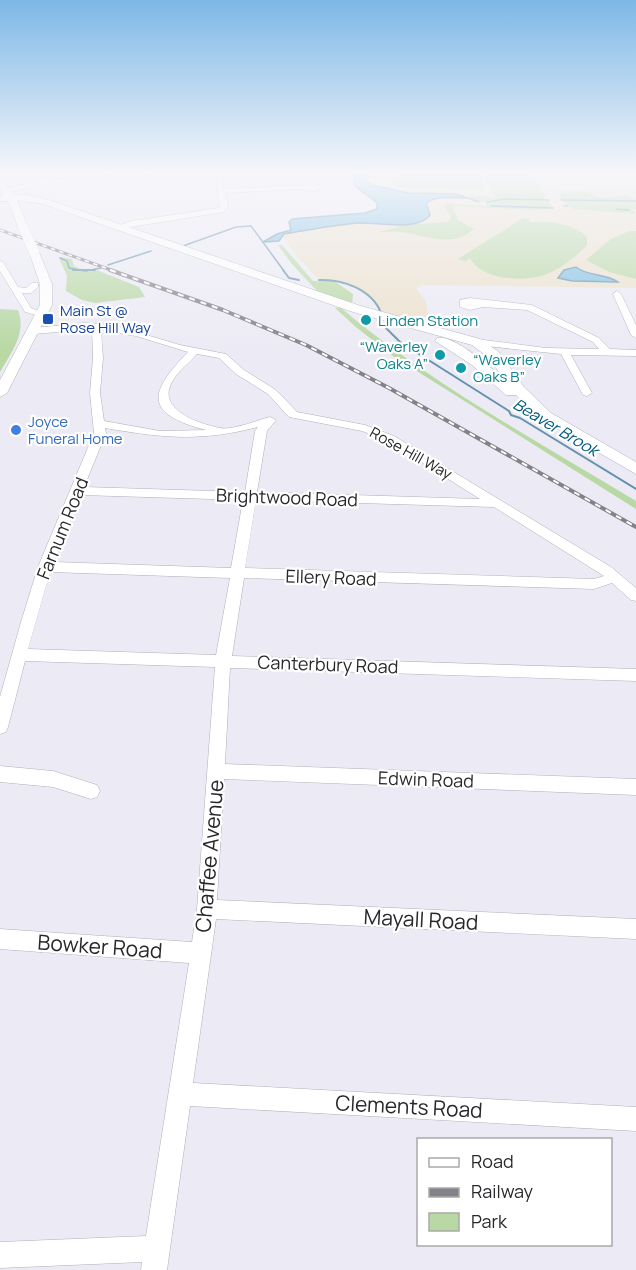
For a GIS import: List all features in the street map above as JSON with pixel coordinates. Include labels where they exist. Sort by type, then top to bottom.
[{"type":"main road","points":[[19,233],[35,285],[40,315]]},
{"type":"main road","points":[[0,393],[46,305],[46,289],[34,252],[22,233]]},
{"type":"main road","points":[[137,233],[400,322],[476,342],[496,357],[521,393],[545,415]]},
{"type":"main road","points":[[400,322],[466,355],[514,395],[636,469]]},
{"type":"main road","points":[[466,355],[464,347],[476,342]]},
{"type":"street","points":[[0,264],[29,311],[40,315]]},
{"type":"street","points":[[2,285],[28,291],[35,285]]},
{"type":"street","points":[[617,294],[636,335]]},
{"type":"street","points":[[483,304],[529,307],[597,340],[606,352]]},
{"type":"street","points":[[34,331],[97,327],[135,332],[194,351],[215,354],[227,359],[240,372],[272,392],[289,412],[268,421],[228,430],[174,435],[100,424]]},
{"type":"street","name":"Farnum Road","points":[[0,728],[45,567],[97,441],[100,424],[95,393],[98,357],[95,333],[97,327]]},
{"type":"street","points":[[476,342],[564,351],[636,353]]},
{"type":"street","points":[[496,357],[497,351],[508,347]]},
{"type":"street","points":[[194,351],[172,376],[163,391],[168,407],[174,414],[188,421],[208,428],[251,433],[259,441]]},
{"type":"street","points":[[564,351],[587,393]]},
{"type":"street","name":"Rose Hill Way","points":[[289,412],[298,417],[378,432],[616,577],[636,596]]},
{"type":"street","points":[[174,435],[188,421]]},
{"type":"street","name":"Chaffee Avenue","points":[[156,1259],[207,909],[223,661],[259,441],[261,431],[268,421]]},
{"type":"street","name":"Brightwood Road","points":[[76,491],[497,503]]},
{"type":"street","name":"Ellery Road","points":[[45,567],[594,584],[616,577]]},
{"type":"street","name":"Canterbury Road","points":[[20,655],[636,675]]},
{"type":"street","name":"Edwin Road","points":[[217,771],[636,787]]},
{"type":"street","points":[[0,774],[53,779],[91,790]]},
{"type":"street","name":"Mayall Road","points":[[207,909],[636,928]]},
{"type":"street","name":"Bowker Road","points":[[0,939],[200,953]]},
{"type":"street","name":"Clements Road","points":[[181,1094],[636,1119]]},
{"type":"street","points":[[0,1255],[156,1259]]},
{"type":"shaded area","points":[[636,233],[636,288],[423,285],[416,288],[426,302],[428,314],[418,324],[381,313],[378,306],[358,289],[339,280],[319,280],[295,254],[282,235]]},
{"type":"green space","points":[[408,233],[468,233],[448,240]]},
{"type":"green space","points":[[499,233],[583,233],[587,237],[587,245],[559,268],[529,278],[506,278],[484,271],[470,258],[465,261],[458,259]]},
{"type":"green space","points":[[625,233],[636,233],[636,279],[609,272],[586,260],[611,239]]},
{"type":"green space","points":[[278,245],[282,245],[313,281],[334,281],[353,294],[352,304],[318,292]]},
{"type":"green space","points":[[59,258],[72,259],[74,266],[81,269],[94,269],[139,287],[145,297],[95,303],[82,300],[66,291],[67,276]]},
{"type":"green space","points":[[340,307],[374,335],[446,386],[636,501],[636,509],[393,356],[335,308]]},
{"type":"green space","points":[[0,309],[18,310],[21,327],[13,350],[0,372]]},
{"type":"water","points":[[289,233],[284,234],[279,241],[263,242],[277,234]]},
{"type":"water","points":[[576,267],[618,282],[572,281],[558,278],[564,270]]},
{"type":"waterway","name":"Beaver Brook","points":[[183,246],[219,233]]},
{"type":"waterway","name":"Beaver Brook","points":[[256,233],[284,271]]},
{"type":"waterway","name":"Beaver Brook","points":[[108,265],[151,251]]},
{"type":"waterway","name":"Beaver Brook","points":[[60,258],[67,261],[69,268],[80,270]]},
{"type":"waterway","name":"Beaver Brook","points":[[90,270],[101,268]]},
{"type":"waterway","name":"Beaver Brook","points":[[73,270],[80,270]]},
{"type":"waterway","name":"Beaver Brook","points":[[80,270],[90,270]]},
{"type":"waterway","name":"Beaver Brook","points":[[80,270],[90,270]]},
{"type":"waterway","name":"Beaver Brook","points":[[90,270],[95,270]]},
{"type":"waterway","name":"Beaver Brook","points":[[283,270],[289,278],[299,280]]},
{"type":"waterway","name":"Beaver Brook","points":[[319,280],[337,281],[355,287],[371,298],[381,313]]},
{"type":"waterway","name":"Beaver Brook","points":[[378,320],[400,342],[509,411],[511,415],[520,418],[636,489]]},
{"type":"railway","points":[[9,233],[114,271]]},
{"type":"railway","points":[[110,270],[223,310],[306,345],[389,388],[636,527]]},
{"type":"place","name":"Main St @ Rose Hill Way","points":[[48,319]]},
{"type":"place","name":"Linden Station","points":[[366,320]]},
{"type":"place","name":"“Waverley Oaks A”","points":[[440,355]]},
{"type":"place","name":"“Waverley Oaks B”","points":[[461,368]]},
{"type":"place","name":"Joyce Funeral Home","points":[[16,430]]}]
